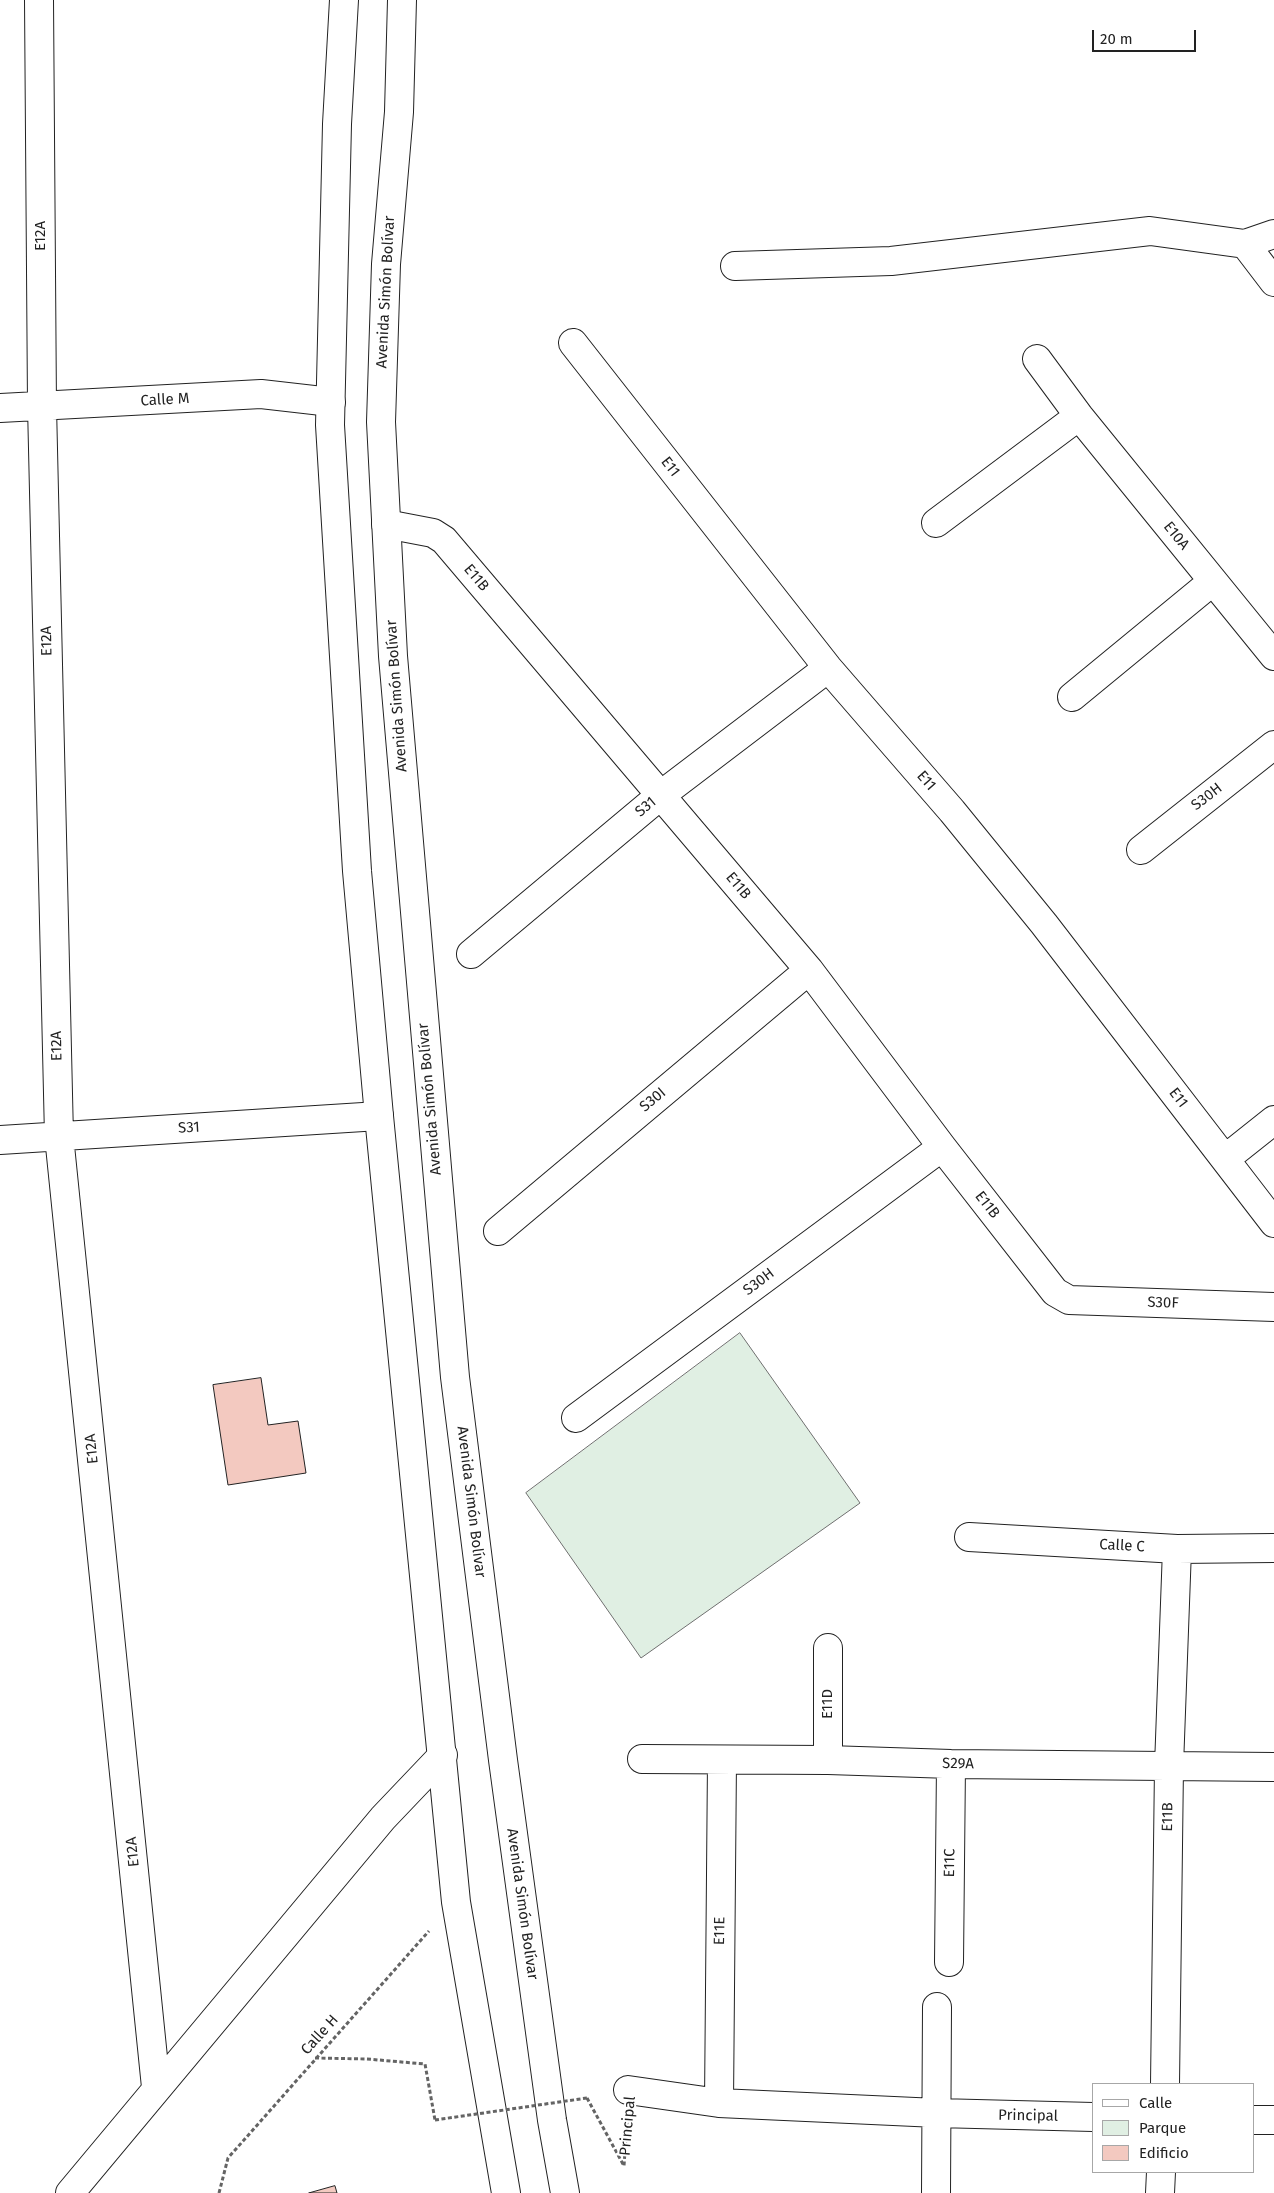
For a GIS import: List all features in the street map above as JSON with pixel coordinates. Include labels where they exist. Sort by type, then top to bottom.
[{"type":"main road","name":"E12A","points":[[39,0],[42,406],[59,1136],[156,2087]]},
{"type":"main road","points":[[344,0],[337,124],[330,402],[357,871],[379,1116],[456,1902],[506,2193]]},
{"type":"main road","name":"Avenida Simón Bolívar","points":[[402,0],[399,112],[386,264],[381,422],[394,666],[455,1377],[503,1760],[550,2110],[565,2193]]},
{"type":"main road","points":[[735,266],[890,261],[1150,231],[1245,244],[1274,234]]},
{"type":"main road","points":[[1245,244],[1274,282]]},
{"type":"main road","name":"E11","points":[[573,343],[828,668],[952,811],[1038,917],[1274,1223]]},
{"type":"main road","name":"E10A","points":[[1037,360],[1079,416],[1274,656]]},
{"type":"main road","name":"Calle M","points":[[0,408],[261,394],[330,402]]},
{"type":"main road","points":[[936,523],[1079,416]]},
{"type":"main road","name":"E11B","points":[[386,524],[432,533],[444,540],[809,970],[942,1147],[1055,1292]]},
{"type":"main road","points":[[1072,697],[1212,581]]},
{"type":"main road","name":"S31","points":[[471,954],[661,795],[828,668]]},
{"type":"main road","name":"S30H","points":[[1141,850],[1274,745]]},
{"type":"main road","name":"S30I","points":[[498,1231],[809,970]]},
{"type":"main road","name":"S31","points":[[0,1140],[379,1116]]},
{"type":"main road","points":[[1225,1159],[1274,1120]]},
{"type":"main road","name":"S30H","points":[[576,1418],[942,1147]]},
{"type":"main road","name":"S30F","points":[[1055,1292],[1069,1300],[1274,1307]]},
{"type":"main road","name":"Calle C","points":[[969,1537],[1177,1549],[1274,1548]]},
{"type":"main road","name":"E11B","points":[[1165,2083],[1169,1766],[1177,1549]]},
{"type":"main road","name":"E11D","points":[[828,1648],[828,1760]]},
{"type":"main road","points":[[70,2193],[156,2087],[382,1818],[443,1755]]},
{"type":"main road","name":"S29A","points":[[642,1759],[1274,1767]]},
{"type":"main road","name":"E11E","points":[[719,2102],[722,1760]]},
{"type":"main road","name":"E11C","points":[[949,1962],[951,1764]]},
{"type":"main road","points":[[936,2193],[937,2007]]},
{"type":"main road","name":"Principal","points":[[628,2090],[719,2102],[937,2113],[1092,2117]]},
{"type":"main road","points":[[1254,2120],[1274,2120]]},
{"type":"main road","points":[[1160,2193],[1161,2173]]},
{"type":"path","name":"Calle H","points":[[219,2193],[228,2158],[314,2058],[456,1902]]},
{"type":"path","name":"Principal","points":[[314,2058],[367,2059],[425,2064],[435,2120],[587,2098],[624,2166],[628,2090]]},
{"type":"green space","points":[[740,1333],[860,1503],[641,1658],[526,1493]]},
{"type":"building","points":[[261,1378],[268,1425],[298,1421],[306,1473],[228,1485],[213,1385]]},
{"type":"building","points":[[335,2186],[337,2193],[309,2193]]}]
